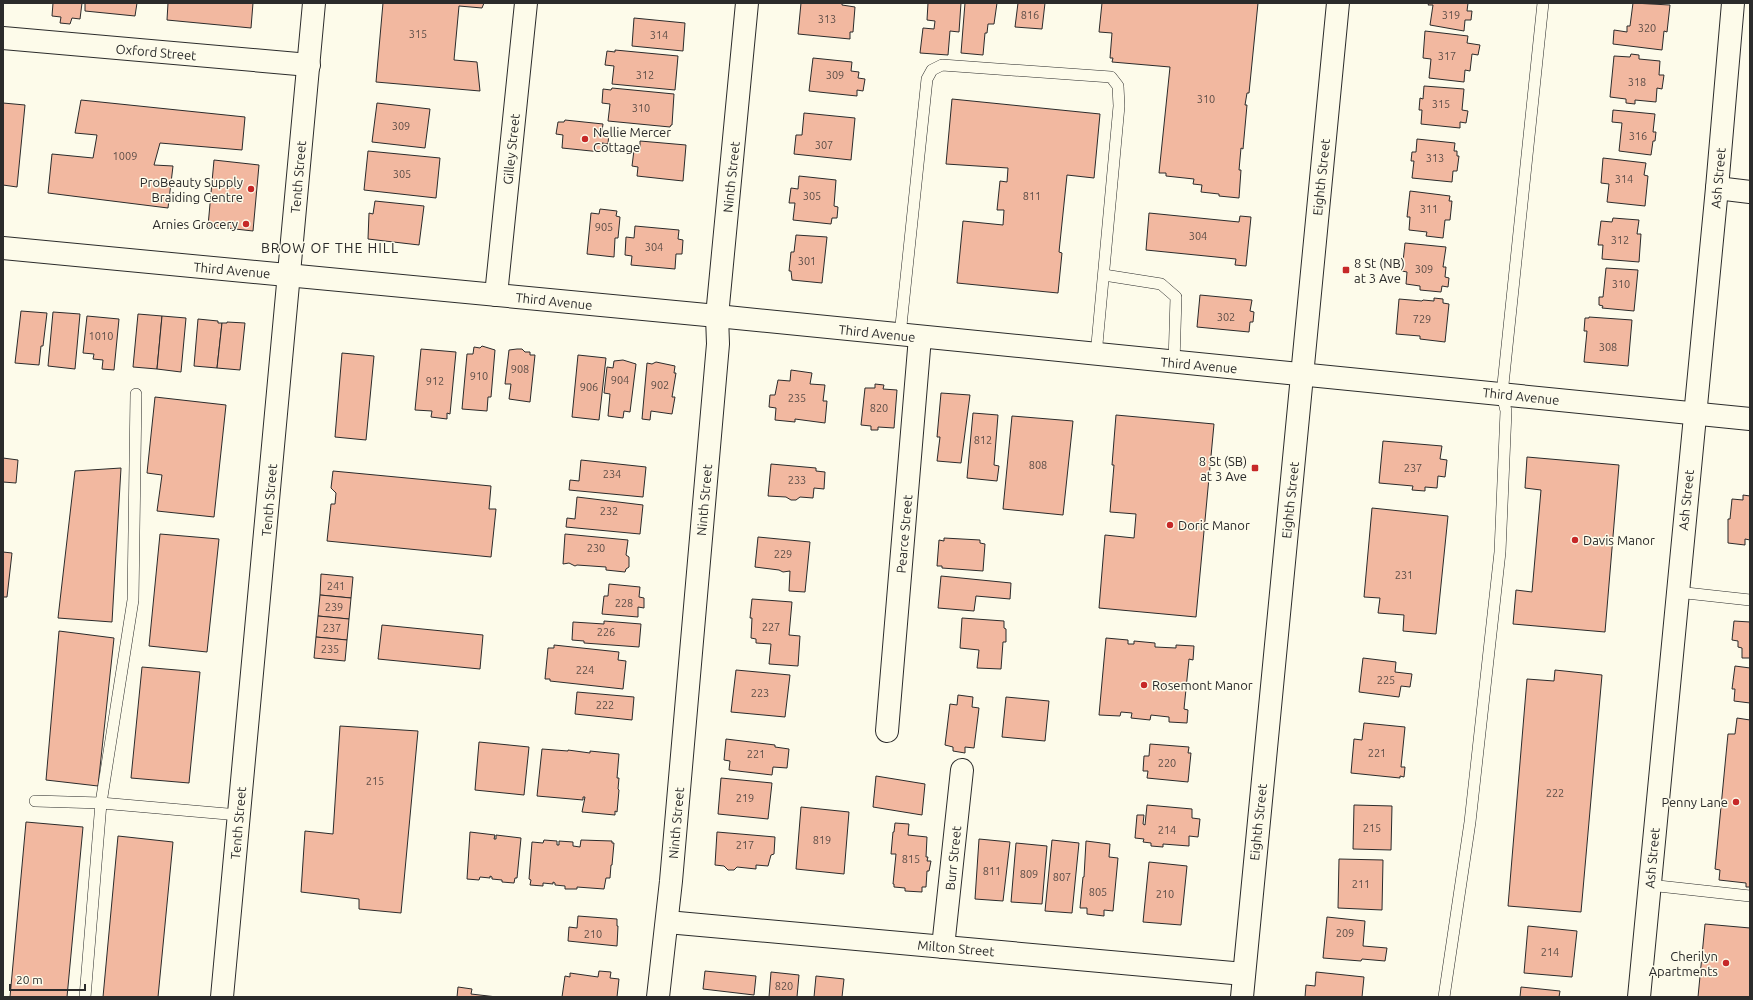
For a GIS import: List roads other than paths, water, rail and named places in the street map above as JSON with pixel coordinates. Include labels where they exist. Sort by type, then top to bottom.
[{"type":"street","name":"Tenth Street","points":[[222,997],[314,3]]},
{"type":"street","name":"Gilley Street","points":[[496,296],[526,3]]},
{"type":"street","name":"Ninth Street","points":[[658,997],[667,922],[718,344],[717,316],[747,3]]},
{"type":"street","name":"Eighth Street","points":[[1242,997],[1338,3]]},
{"type":"street","name":"Ash Street","points":[[1639,997],[1694,413],[1717,188],[1733,3]]},
{"type":"street","name":"Oxford Street","points":[[3,38],[309,65]]},
{"type":"street","points":[[1717,188],[1750,192]]},
{"type":"street","name":"Third Avenue","points":[[3,248],[717,316],[1174,363],[1302,374],[1750,419]]},
{"type":"street","name":"Pearce Street","points":[[887,731],[910,336]]},
{"type":"street","name":"Burr Street","points":[[943,947],[962,770]]},
{"type":"street","name":"Milton Street","points":[[667,922],[1244,974]]},
{"type":"lane","points":[[1444,997],[1470,822],[1500,552],[1506,410],[1502,394],[1543,3]]},
{"type":"lane","points":[[910,336],[927,79],[932,70],[942,66],[1111,77],[1118,86],[1119,106],[1096,355]]},
{"type":"lane","points":[[1104,275],[1161,284],[1176,297],[1174,363]]},
{"type":"lane","points":[[85,997],[101,803],[133,600],[136,394]]},
{"type":"lane","points":[[1677,592],[1750,600]]},
{"type":"lane","points":[[35,801],[101,803],[239,815]]},
{"type":"lane","points":[[1649,885],[1750,896]]},
{"type":"place","name":"Nellie Mercer Cottage","points":[[585,139]]},
{"type":"place","name":"ProBeauty Supply Braiding Centre","points":[[251,189]]},
{"type":"place","name":"Arnies Grocery","points":[[246,224]]},
{"type":"place","name":"8 St (NB) at 3 Ave","points":[[1346,270]]},
{"type":"place","name":"8 St (SB) at 3 Ave","points":[[1255,468]]},
{"type":"place","name":"Doric Manor","points":[[1170,525]]},
{"type":"place","name":"Davis Manor","points":[[1575,540]]},
{"type":"place","name":"Rosemont Manor","points":[[1144,685]]},
{"type":"place","name":"Penny Lane","points":[[1736,802]]},
{"type":"place","name":"Cherilyn Apartments","points":[[1726,963]]},
{"type":"district","name":"BROW OF THE HILL","points":[[330,248]]}]
